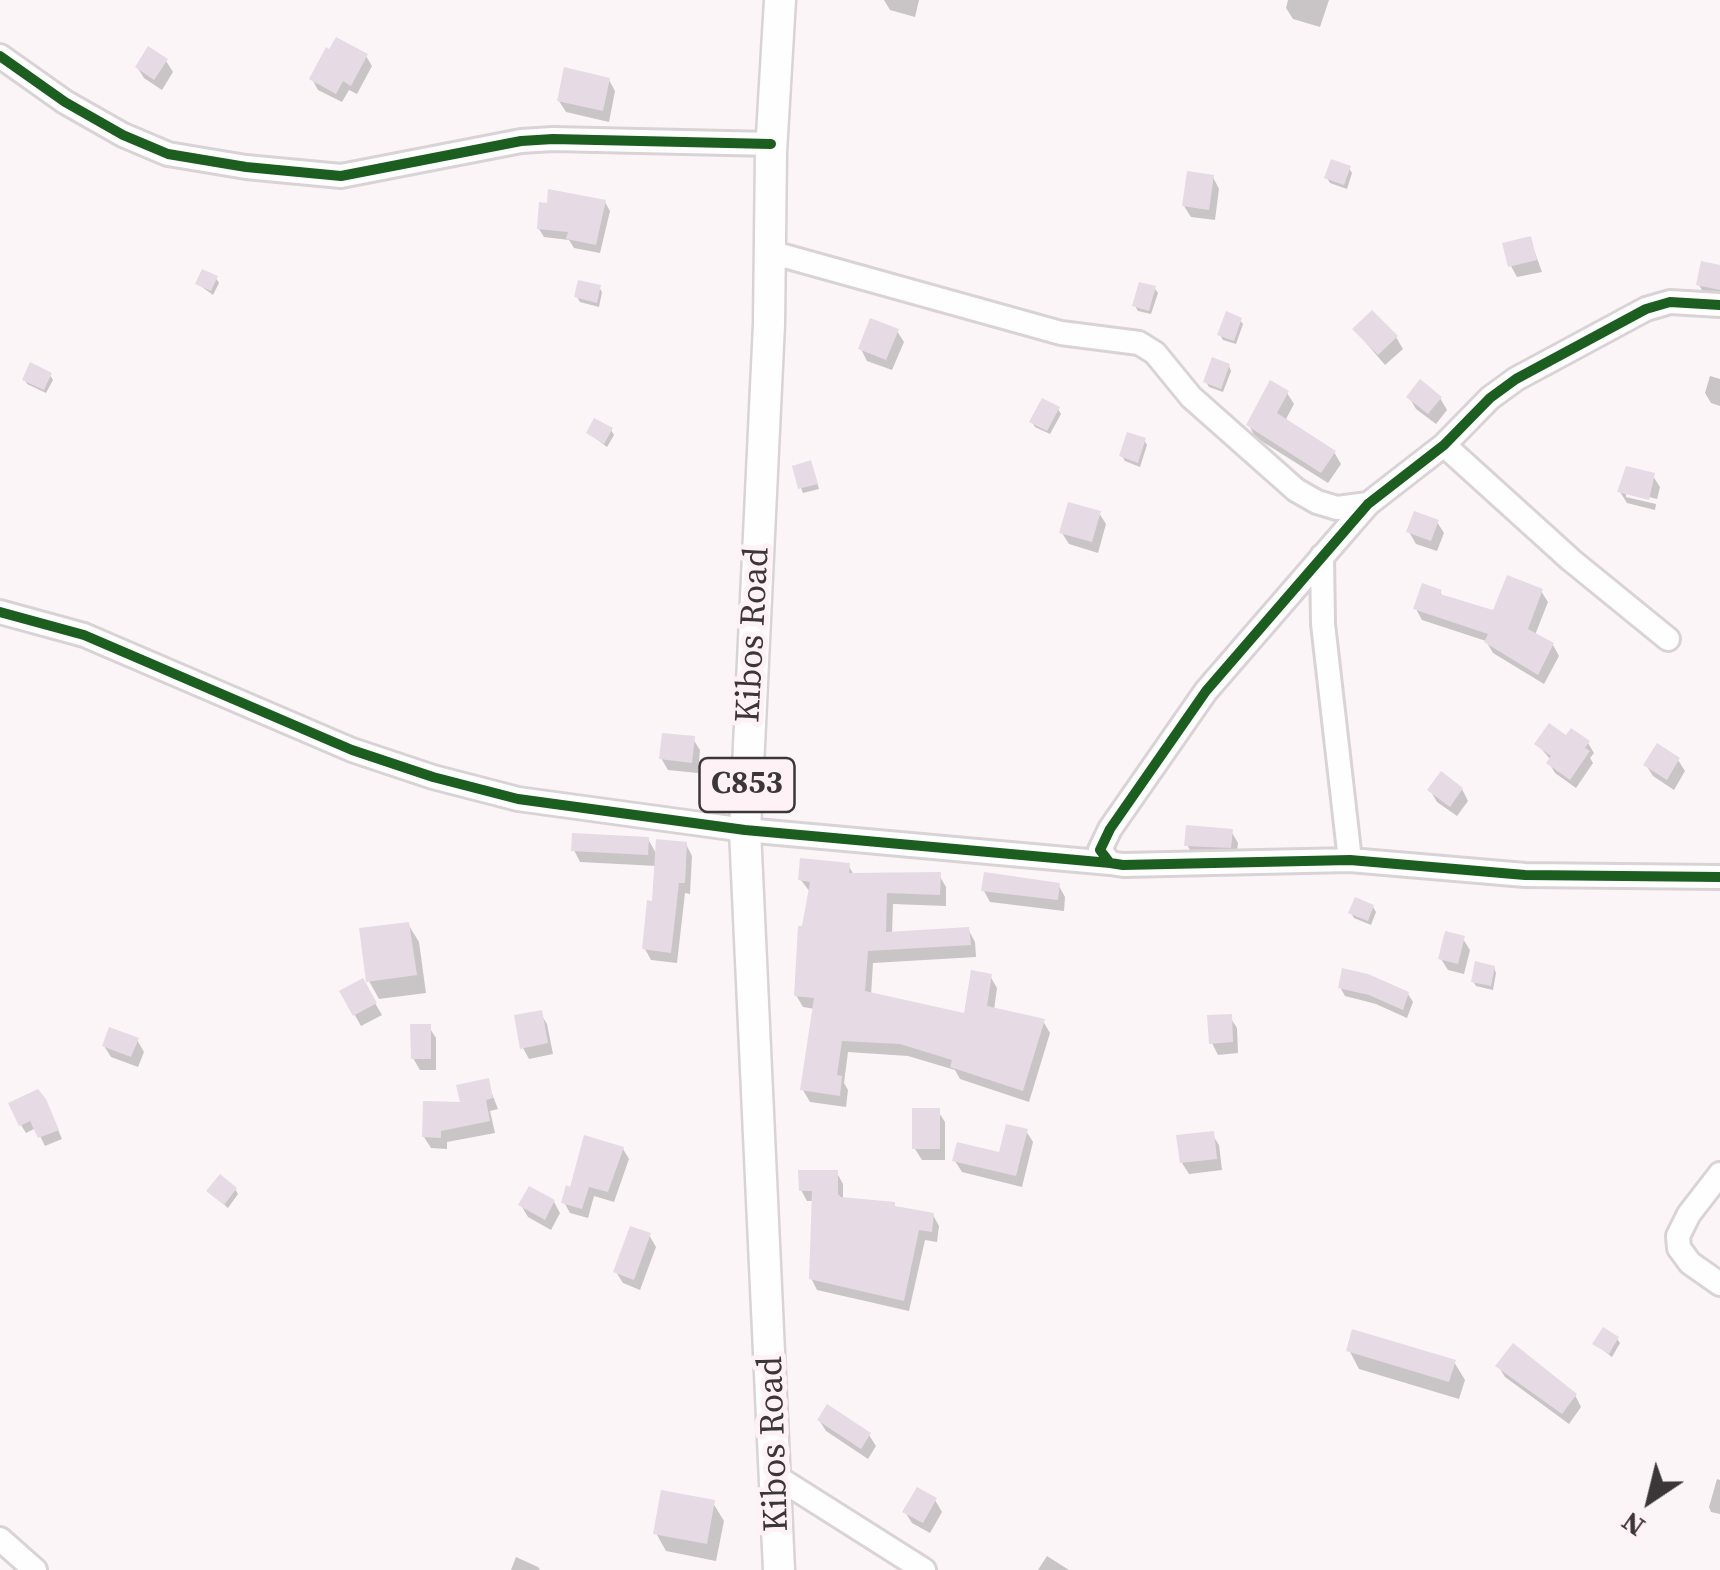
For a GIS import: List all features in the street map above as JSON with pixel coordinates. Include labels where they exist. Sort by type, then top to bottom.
[{"type":"main road","name":"Kibos Road","points":[[779,1570],[745,830],[780,0]]},
{"type":"street","points":[[0,56],[65,102],[123,135],[168,154],[246,167],[341,176],[521,141],[553,139],[772,144]]},
{"type":"street","points":[[770,252],[1061,333],[1138,343],[1155,353],[1191,397],[1296,490],[1337,508],[1368,504]]},
{"type":"street","points":[[1110,863],[1100,850],[1110,828],[1206,691],[1368,504],[1444,444],[1502,388],[1623,321],[1670,302],[1720,305]]},
{"type":"street","points":[[1444,444],[1571,560],[1668,639]]},
{"type":"street","points":[[1322,556],[1323,624],[1350,860]]},
{"type":"street","points":[[0,612],[84,635],[352,750],[433,778],[518,799],[745,830],[1110,863],[1350,860],[1525,875],[1720,877]]},
{"type":"street","points":[[1720,1174],[1688,1214],[1678,1236],[1679,1248],[1690,1263],[1720,1284]]},
{"type":"street","points":[[777,1476],[924,1570]]},
{"type":"street","points":[[0,1539],[35,1570]]},
{"type":"building","points":[[336,37],[368,54],[351,86],[343,81],[336,94],[309,79],[326,47],[329,49]]},
{"type":"building","points":[[148,46],[168,59],[154,80],[135,67]]},
{"type":"building","points":[[564,67],[610,78],[603,111],[557,101]]},
{"type":"building","points":[[1331,159],[1351,166],[1344,185],[1324,178]]},
{"type":"building","points":[[1187,171],[1214,175],[1209,210],[1182,206]]},
{"type":"building","points":[[548,189],[606,200],[596,245],[566,239],[568,232],[537,229],[539,202],[547,203]]},
{"type":"building","points":[[1531,236],[1537,260],[1508,267],[1502,243]]},
{"type":"building","points":[[1701,261],[1720,265],[1720,290],[1696,285]]},
{"type":"building","points":[[202,269],[218,276],[211,291],[195,284]]},
{"type":"building","points":[[578,280],[601,285],[597,303],[574,297]]},
{"type":"building","points":[[1139,282],[1156,286],[1149,311],[1132,306]]},
{"type":"building","points":[[1372,310],[1398,336],[1378,355],[1352,329]]},
{"type":"building","points":[[1226,311],[1242,318],[1234,341],[1217,335]]},
{"type":"building","points":[[870,318],[899,329],[886,360],[858,349]]},
{"type":"building","points":[[1212,357],[1230,364],[1221,389],[1203,382]]},
{"type":"building","points":[[30,362],[52,373],[44,390],[22,380]]},
{"type":"building","points":[[1420,379],[1442,397],[1428,414],[1406,397]]},
{"type":"building","points":[[1270,380],[1289,391],[1277,413],[1336,451],[1321,473],[1246,425]]},
{"type":"building","points":[[1042,398],[1060,407],[1047,431],[1029,422]]},
{"type":"building","points":[[594,418],[613,428],[604,444],[586,433]]},
{"type":"building","points":[[1127,432],[1146,438],[1138,463],[1119,456]]},
{"type":"building","points":[[811,460],[818,484],[798,489],[792,466]]},
{"type":"building","points":[[1626,466],[1655,473],[1649,500],[1617,492]]},
{"type":"building","points":[[1068,502],[1101,511],[1092,542],[1059,533]]},
{"type":"building","points":[[1414,511],[1439,520],[1431,541],[1406,532]]},
{"type":"building","points":[[1507,575],[1543,589],[1528,629],[1554,643],[1538,675],[1484,642],[1488,634],[1413,609],[1422,583],[1442,590],[1440,594],[1493,610]]},
{"type":"building","points":[[1549,723],[1566,735],[1571,728],[1590,741],[1585,748],[1590,751],[1570,780],[1546,763],[1551,756],[1534,744]]},
{"type":"building","points":[[662,733],[695,736],[692,763],[659,759]]},
{"type":"building","points":[[1657,743],[1680,758],[1667,780],[1643,765]]},
{"type":"building","points":[[1441,771],[1463,788],[1450,807],[1427,790]]},
{"type":"building","points":[[1186,825],[1233,829],[1231,848],[1184,846]]},
{"type":"building","points":[[572,833],[649,837],[648,855],[571,851]]},
{"type":"building","points":[[656,839],[687,842],[685,883],[679,883],[671,953],[642,949],[647,900],[652,901]]},
{"type":"building","points":[[800,858],[850,863],[849,873],[941,872],[940,895],[887,893],[886,932],[969,927],[971,945],[868,951],[865,991],[964,1013],[971,970],[992,974],[987,1006],[1045,1019],[1023,1091],[950,1067],[952,1060],[900,1044],[842,1041],[837,1075],[842,1076],[840,1096],[800,1090],[814,998],[794,996],[798,926],[802,926],[810,882],[798,880]]},
{"type":"building","points":[[984,872],[1060,883],[1058,900],[981,891]]},
{"type":"building","points":[[1355,897],[1374,905],[1368,921],[1348,913]]},
{"type":"building","points":[[409,922],[417,975],[366,982],[359,928]]},
{"type":"building","points":[[1445,931],[1465,936],[1458,964],[1438,959]]},
{"type":"building","points":[[1475,961],[1495,966],[1491,986],[1471,982]]},
{"type":"building","points":[[1342,968],[1368,974],[1409,992],[1403,1010],[1369,995],[1338,988]]},
{"type":"building","points":[[363,978],[377,1003],[353,1016],[339,991]]},
{"type":"building","points":[[542,1010],[548,1043],[520,1049],[514,1015]]},
{"type":"building","points":[[1232,1014],[1233,1042],[1209,1044],[1207,1015]]},
{"type":"building","points":[[410,1024],[431,1024],[431,1059],[411,1059]]},
{"type":"building","points":[[109,1027],[139,1038],[131,1057],[102,1046]]},
{"type":"building","points":[[489,1078],[493,1098],[486,1100],[490,1121],[441,1131],[441,1138],[422,1137],[423,1101],[460,1102],[456,1085]]},
{"type":"building","points":[[38,1089],[59,1130],[38,1138],[30,1121],[19,1126],[8,1103]]},
{"type":"building","points":[[912,1108],[940,1108],[940,1149],[912,1149]]},
{"type":"building","points":[[1006,1124],[1028,1129],[1016,1176],[952,1161],[957,1142],[999,1152]]},
{"type":"building","points":[[1214,1131],[1217,1159],[1180,1163],[1176,1135]]},
{"type":"building","points":[[584,1135],[624,1147],[608,1192],[589,1187],[582,1209],[561,1203],[566,1185],[570,1187]]},
{"type":"building","points":[[798,1170],[838,1170],[841,1197],[895,1202],[895,1206],[934,1213],[932,1232],[919,1230],[904,1301],[809,1279],[812,1191],[799,1191]]},
{"type":"building","points":[[220,1174],[237,1188],[224,1205],[206,1191]]},
{"type":"building","points":[[529,1186],[555,1200],[545,1220],[518,1205]]},
{"type":"building","points":[[630,1226],[651,1233],[634,1280],[613,1272]]},
{"type":"building","points":[[1603,1327],[1619,1337],[1609,1354],[1592,1344]]},
{"type":"building","points":[[1352,1329],[1456,1360],[1449,1382],[1346,1351]]},
{"type":"building","points":[[1513,1343],[1577,1394],[1562,1414],[1495,1366]]},
{"type":"building","points":[[827,1404],[871,1433],[861,1449],[817,1420]]},
{"type":"building","points":[[917,1487],[937,1498],[923,1523],[902,1512]]},
{"type":"building","points":[[661,1490],[715,1500],[707,1544],[653,1534]]},
{"type":"cycle path","points":[[0,56],[65,102],[123,135],[168,154],[246,167],[341,176],[521,141],[553,139],[771,144]]},
{"type":"cycle path","points":[[1720,305],[1670,302],[1646,309],[1516,379],[1490,398],[1444,445],[1368,504],[1206,691],[1110,829],[1100,850],[1110,863],[1123,865],[1350,860],[1525,875],[1720,877]]},
{"type":"cycle path","points":[[0,612],[84,635],[352,750],[518,799],[745,830],[1110,863]]}]
